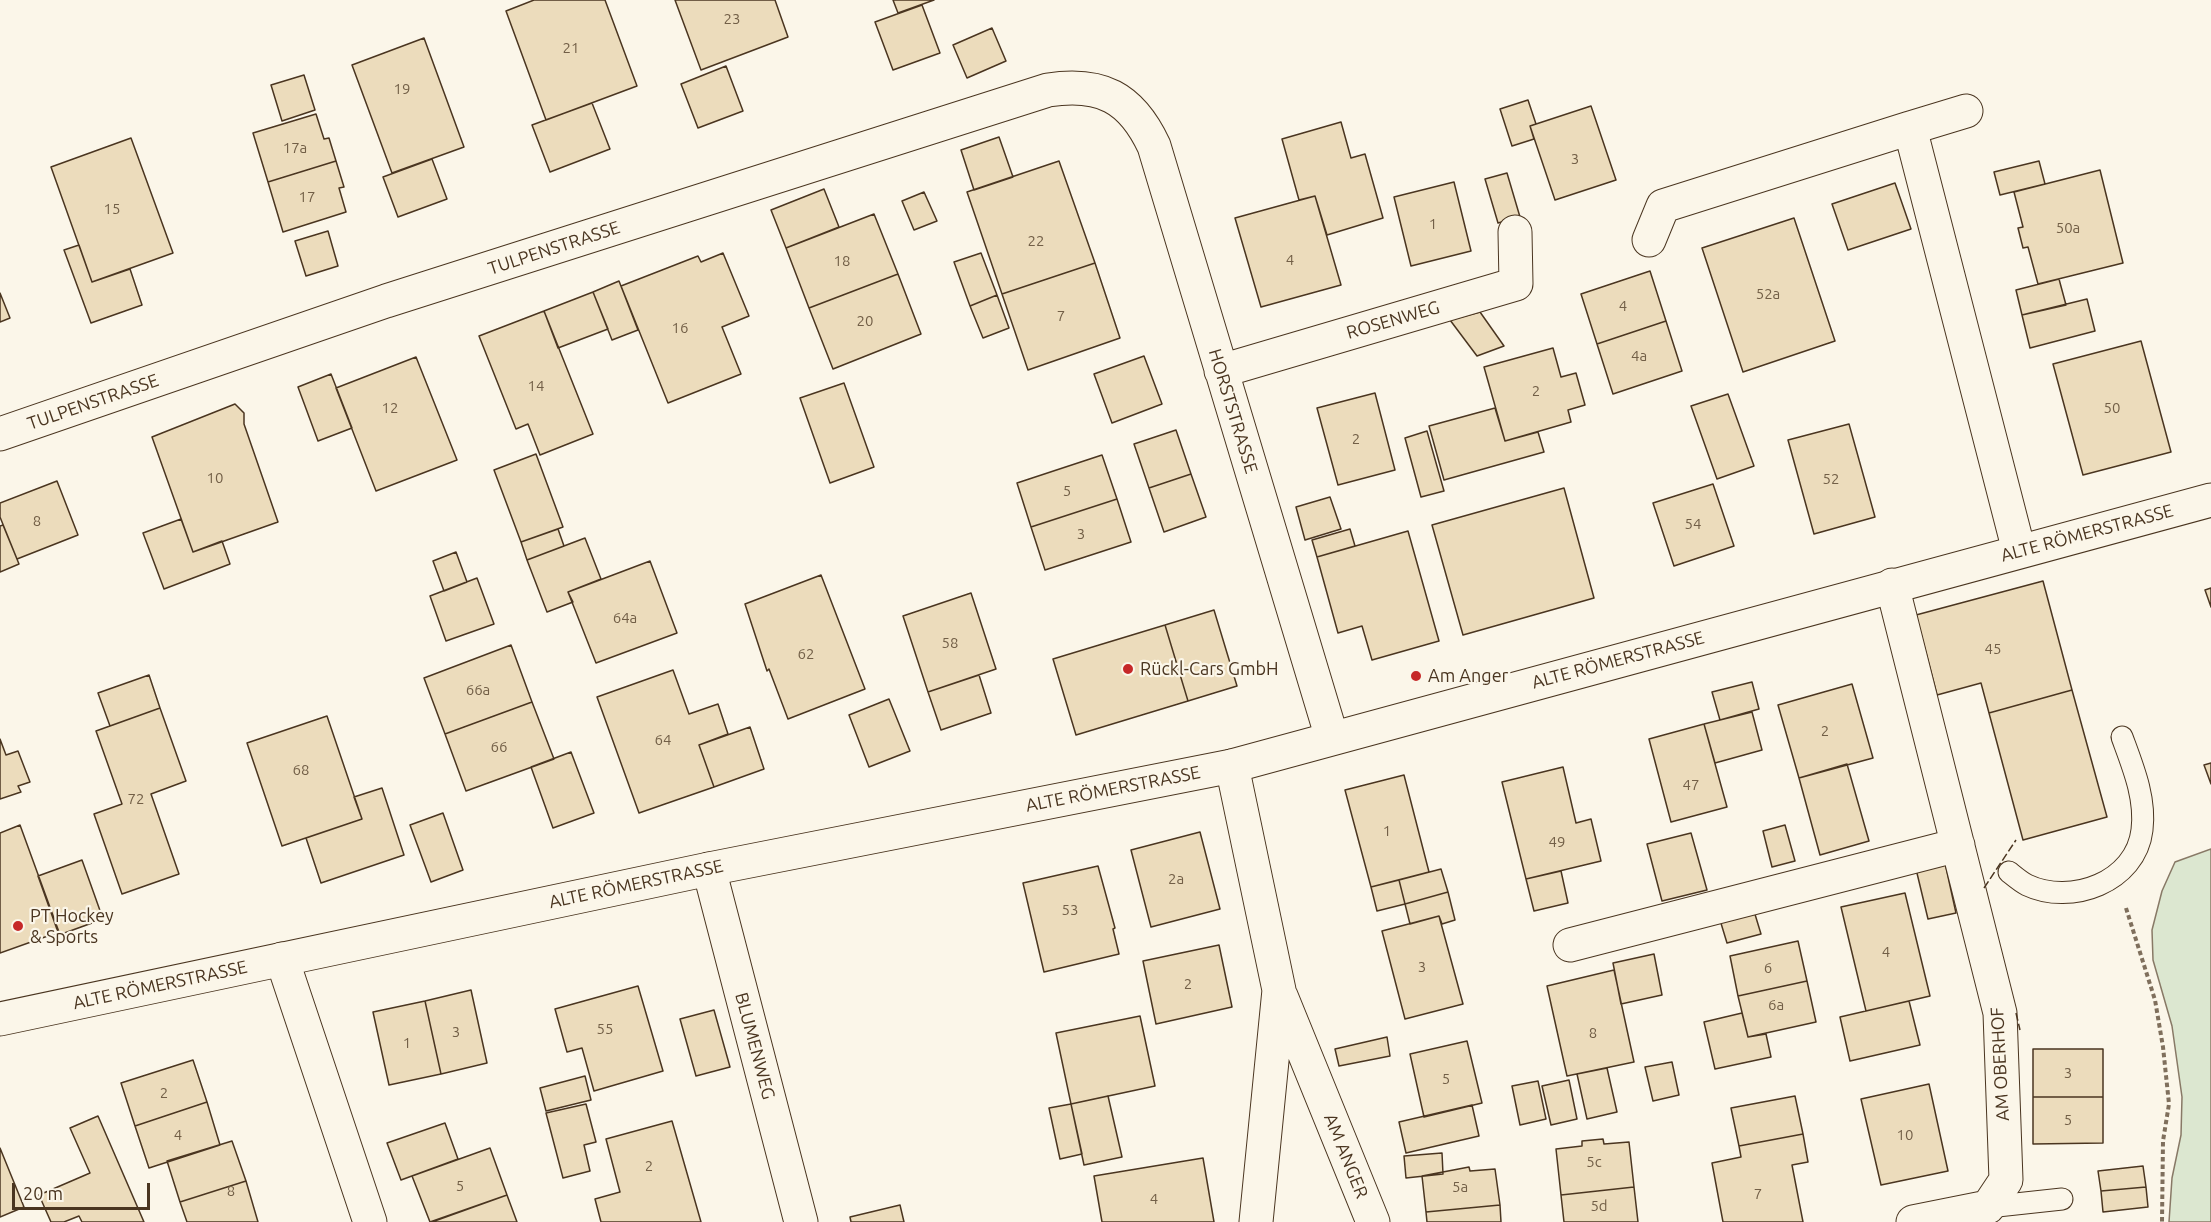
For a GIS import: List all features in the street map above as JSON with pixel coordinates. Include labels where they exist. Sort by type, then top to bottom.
[{"type":"street","name":"TULPENSTRASSE","points":[[0,434],[397,298],[1048,90],[1070,87],[1092,88],[1112,96]]},
{"type":"street","name":"HORSTSTRASSE","points":[[1112,96],[1130,109],[1144,126],[1154,146],[1332,738]]},
{"type":"street","points":[[1648,240],[1663,206],[1966,111]]},
{"type":"street","points":[[1910,128],[2019,551]]},
{"type":"street","name":"ROSENWEG","points":[[1221,371],[1516,284],[1515,232]]},
{"type":"street","name":"ALTE RÖMERSTRASSE","points":[[0,1019],[709,869],[1232,766],[2211,500]]},
{"type":"street","name":"AM OBERHOF","points":[[1892,585],[2000,1013],[2006,1180],[1988,1207]]},
{"type":"street","name":"AM ANGER","points":[[1232,766],[1280,990],[1373,1222]]},
{"type":"street","points":[[1570,945],[1958,844]]},
{"type":"street","name":"BLUMENWEG","points":[[709,869],[801,1222]]},
{"type":"street","points":[[282,959],[370,1222]]},
{"type":"street","name":"AM ANGER","points":[[1256,1222],[1280,990]]},
{"type":"street","points":[[1913,1222],[1988,1207]]},
{"type":"lane","points":[[2009,872],[2028,885],[2062,894],[2087,891],[2117,875],[2133,858],[2142,832],[2143,805],[2137,778],[2122,737]]},
{"type":"lane","points":[[1988,1207],[2062,1198]]},
{"type":"path","points":[[2117,875],[2155,1000],[2163,1047],[2169,1104],[2163,1141],[2162,1222]]},
{"type":"green space","points":[[2211,849],[2211,1222],[2169,1222],[2172,1178],[2181,1135],[2182,1097],[2172,1026],[2153,960],[2152,930],[2162,891],[2175,862]]},
{"type":"building","points":[[534,0],[605,0],[637,86],[546,120],[506,11]]},
{"type":"building","points":[[675,0],[775,0],[788,37],[701,70]]},
{"type":"building","points":[[893,0],[934,0],[898,13]]},
{"type":"building","points":[[922,5],[940,53],[893,70],[875,22]]},
{"type":"building","points":[[992,28],[1006,61],[967,78],[953,45]]},
{"type":"building","points":[[424,38],[464,147],[392,173],[352,65]]},
{"type":"building","points":[[726,66],[743,111],[698,128],[681,84]]},
{"type":"building","points":[[304,75],[315,110],[282,121],[271,85]]},
{"type":"building","points":[[1528,100],[1536,124],[1530,126],[1534,139],[1512,146],[1500,109]]},
{"type":"building","points":[[592,103],[610,149],[550,172],[532,125]]},
{"type":"building","points":[[1591,106],[1616,180],[1555,200],[1530,126]]},
{"type":"building","points":[[316,114],[324,139],[329,138],[336,161],[268,182],[253,133]]},
{"type":"building","points":[[1341,122],[1351,158],[1365,154],[1383,218],[1327,235],[1315,196],[1299,200],[1282,139]]},
{"type":"building","points":[[999,137],[1013,177],[974,190],[961,150]]},
{"type":"building","points":[[131,138],[173,253],[92,282],[51,167]]},
{"type":"building","points":[[432,159],[447,199],[398,217],[383,177]]},
{"type":"building","points":[[336,161],[344,187],[339,188],[346,212],[283,232],[268,182]]},
{"type":"building","points":[[1059,161],[1095,263],[1002,294],[967,192]]},
{"type":"building","points":[[2039,161],[2045,184],[2000,195],[1994,172]]},
{"type":"building","points":[[2100,170],[2123,263],[2038,284],[2028,247],[2023,248],[2018,228],[2023,227],[2014,192]]},
{"type":"building","points":[[1507,173],[1520,217],[1498,223],[1485,179]]},
{"type":"building","points":[[1454,182],[1471,251],[1411,266],[1394,197]]},
{"type":"building","points":[[1895,183],[1911,229],[1848,250],[1832,204]]},
{"type":"building","points":[[824,189],[839,227],[786,248],[771,210]]},
{"type":"building","points":[[924,192],[937,221],[914,230],[902,201]]},
{"type":"building","points":[[1315,196],[1341,285],[1261,307],[1235,218]]},
{"type":"building","points":[[874,214],[898,274],[809,308],[786,248]]},
{"type":"building","points":[[1794,218],[1835,341],[1743,372],[1702,248]]},
{"type":"building","points":[[328,231],[338,266],[306,276],[295,241]]},
{"type":"building","points":[[79,245],[92,282],[130,269],[142,305],[91,323],[64,250]]},
{"type":"building","points":[[723,253],[749,316],[722,327],[741,374],[668,403],[621,286],[698,256],[701,262]]},
{"type":"building","points":[[981,253],[997,295],[970,306],[954,262]]},
{"type":"building","points":[[1095,263],[1120,338],[1028,370],[1002,294]]},
{"type":"building","points":[[1650,271],[1666,321],[1597,344],[1581,294]]},
{"type":"building","points":[[898,274],[921,334],[833,369],[809,308]]},
{"type":"building","points":[[2059,279],[2066,305],[2022,315],[2016,290]]},
{"type":"building","points":[[619,281],[638,330],[612,340],[593,292]]},
{"type":"building","points":[[593,292],[608,329],[558,348],[544,311]]},
{"type":"building","points":[[0,293],[10,318],[0,322]]},
{"type":"building","points":[[997,295],[1009,328],[983,338],[970,306]]},
{"type":"building","points":[[2087,299],[2095,331],[2030,348],[2022,315]]},
{"type":"building","points":[[544,311],[593,434],[540,455],[528,424],[516,429],[479,336]]},
{"type":"building","points":[[1480,312],[1504,346],[1477,356],[1450,320]]},
{"type":"building","points":[[1666,321],[1682,371],[1613,394],[1597,344]]},
{"type":"building","points":[[2141,341],[2171,452],[2083,475],[2053,364]]},
{"type":"building","points":[[1553,348],[1561,377],[1576,373],[1585,405],[1568,410],[1571,422],[1505,441],[1484,367]]},
{"type":"building","points":[[1144,356],[1162,404],[1112,423],[1094,374]]},
{"type":"building","points":[[416,357],[457,460],[376,491],[336,388]]},
{"type":"building","points":[[331,374],[352,428],[318,441],[298,387]]},
{"type":"building","points":[[844,383],[874,467],[830,483],[800,398]]},
{"type":"building","points":[[1375,393],[1395,470],[1338,485],[1317,408]]},
{"type":"building","points":[[1728,394],[1754,466],[1717,479],[1691,406]]},
{"type":"building","points":[[235,404],[244,413],[244,424],[278,522],[193,552],[152,437]]},
{"type":"building","points":[[1495,408],[1505,441],[1538,432],[1544,452],[1444,480],[1429,426]]},
{"type":"building","points":[[1849,424],[1875,517],[1814,534],[1788,440]]},
{"type":"building","points":[[1176,430],[1191,474],[1149,488],[1134,444]]},
{"type":"building","points":[[1427,431],[1444,491],[1421,497],[1405,438]]},
{"type":"building","points":[[536,454],[563,527],[521,542],[494,470]]},
{"type":"building","points":[[1102,455],[1117,499],[1031,527],[1017,483]]},
{"type":"building","points":[[1191,474],[1206,517],[1164,532],[1149,488]]},
{"type":"building","points":[[57,481],[78,535],[17,559],[0,517],[0,503]]},
{"type":"building","points":[[1713,484],[1734,546],[1674,566],[1653,503]]},
{"type":"building","points":[[1564,488],[1594,598],[1463,635],[1432,525]]},
{"type":"building","points":[[1330,497],[1341,529],[1305,540],[1296,507]]},
{"type":"building","points":[[1117,499],[1131,542],[1045,570],[1031,527]]},
{"type":"building","points":[[181,519],[193,552],[222,541],[230,564],[164,589],[143,533]]},
{"type":"building","points":[[3,525],[19,564],[0,572],[0,526]]},
{"type":"building","points":[[558,529],[564,546],[527,560],[521,542]]},
{"type":"building","points":[[1350,529],[1355,546],[1317,557],[1312,540]]},
{"type":"building","points":[[1408,531],[1439,641],[1372,660],[1362,626],[1338,633],[1317,557]]},
{"type":"building","points":[[585,538],[601,579],[568,592],[573,602],[547,612],[527,560]]},
{"type":"building","points":[[456,552],[467,582],[444,591],[433,561]]},
{"type":"building","points":[[650,561],[677,633],[596,663],[568,592]]},
{"type":"building","points":[[821,575],[865,689],[788,719],[769,669],[767,671],[745,604]]},
{"type":"building","points":[[477,578],[494,624],[446,641],[430,596]]},
{"type":"building","points":[[2043,581],[2072,690],[1989,713],[1981,683],[1937,695],[1916,615]]},
{"type":"building","points":[[2211,588],[2211,607],[2205,590]]},
{"type":"building","points":[[971,593],[996,669],[928,692],[903,616]]},
{"type":"building","points":[[1214,610],[1237,686],[1188,701],[1165,625]]},
{"type":"building","points":[[1165,625],[1188,701],[1076,735],[1053,659]]},
{"type":"building","points":[[511,645],[532,702],[445,734],[424,678]]},
{"type":"building","points":[[673,670],[689,714],[718,704],[728,734],[699,745],[714,787],[639,813],[597,697]]},
{"type":"building","points":[[149,675],[160,708],[110,726],[98,693]]},
{"type":"building","points":[[979,675],[991,713],[941,730],[928,692]]},
{"type":"building","points":[[1752,682],[1759,709],[1720,720],[1712,692]]},
{"type":"building","points":[[1852,684],[1873,758],[1799,778],[1778,705]]},
{"type":"building","points":[[2072,690],[2107,817],[2023,840],[1989,713]]},
{"type":"building","points":[[889,699],[910,751],[869,767],[849,715]]},
{"type":"building","points":[[532,702],[554,759],[466,791],[445,734]]},
{"type":"building","points":[[160,708],[186,781],[151,794],[179,874],[122,894],[94,814],[122,804],[96,731]]},
{"type":"building","points":[[1752,712],[1762,750],[1715,763],[1704,724]]},
{"type":"building","points":[[327,716],[362,819],[282,846],[247,743]]},
{"type":"building","points":[[1704,724],[1727,807],[1671,822],[1649,739]]},
{"type":"building","points":[[750,727],[764,769],[714,787],[699,745]]},
{"type":"building","points":[[0,739],[6,755],[18,751],[30,782],[18,786],[21,792],[0,799]]},
{"type":"building","points":[[571,752],[594,813],[553,828],[531,767]]},
{"type":"building","points":[[2211,763],[2211,784],[2204,765]]},
{"type":"building","points":[[1847,764],[1869,841],[1820,855],[1799,778]]},
{"type":"building","points":[[1563,767],[1576,823],[1591,819],[1601,861],[1526,879],[1502,782]]},
{"type":"building","points":[[1404,775],[1429,872],[1371,887],[1345,790]]},
{"type":"building","points":[[382,788],[404,855],[321,883],[306,838],[362,819],[354,797]]},
{"type":"building","points":[[443,813],[463,870],[431,882],[410,825]]},
{"type":"building","points":[[20,825],[59,932],[0,953],[0,833]]},
{"type":"building","points":[[1785,825],[1795,861],[1772,867],[1763,831]]},
{"type":"building","points":[[1200,832],[1220,909],[1151,927],[1131,850]]},
{"type":"building","points":[[1691,833],[1707,890],[1662,901],[1647,844]]},
{"type":"building","points":[[82,860],[103,919],[59,935],[38,876]]},
{"type":"building","points":[[1945,863],[1956,913],[1928,919],[1916,869]]},
{"type":"building","points":[[1098,866],[1115,928],[1113,929],[1119,954],[1044,972],[1023,883]]},
{"type":"building","points":[[1441,869],[1448,892],[1405,904],[1399,880]]},
{"type":"building","points":[[1561,871],[1568,903],[1534,911],[1526,879]]},
{"type":"building","points":[[1399,880],[1405,904],[1377,911],[1371,887]]},
{"type":"building","points":[[1448,892],[1455,920],[1442,924],[1439,916],[1410,924],[1405,904]]},
{"type":"building","points":[[1905,893],[1930,996],[1866,1011],[1841,907]]},
{"type":"building","points":[[1754,911],[1761,934],[1727,943],[1720,920]]},
{"type":"building","points":[[1439,916],[1463,1004],[1405,1019],[1382,931]]},
{"type":"building","points":[[1798,941],[1807,981],[1738,996],[1730,956]]},
{"type":"building","points":[[1219,945],[1232,1007],[1156,1024],[1143,961]]},
{"type":"building","points":[[1654,954],[1662,995],[1621,1004],[1613,963]]},
{"type":"building","points":[[1614,970],[1634,1062],[1567,1076],[1547,986]]},
{"type":"building","points":[[1807,981],[1816,1022],[1748,1037],[1738,996]]},
{"type":"building","points":[[638,986],[663,1071],[594,1091],[582,1048],[567,1052],[555,1009]]},
{"type":"building","points":[[471,990],[487,1063],[441,1074],[425,1001]]},
{"type":"building","points":[[425,1001],[441,1074],[389,1085],[373,1012]]},
{"type":"building","points":[[1909,1001],[1920,1045],[1850,1061],[1840,1017]]},
{"type":"building","points":[[714,1010],[730,1067],[696,1076],[680,1019]]},
{"type":"building","points":[[1742,1013],[1748,1037],[1766,1034],[1771,1057],[1715,1069],[1704,1022]]},
{"type":"building","points":[[1140,1016],[1155,1086],[1071,1104],[1056,1033]]},
{"type":"building","points":[[1387,1037],[1390,1056],[1339,1066],[1335,1049]]},
{"type":"building","points":[[1467,1041],[1482,1103],[1424,1117],[1410,1054]]},
{"type":"building","points":[[2033,1049],[2103,1049],[2103,1097],[2033,1097]]},
{"type":"building","points":[[193,1060],[207,1102],[135,1126],[121,1083]]},
{"type":"building","points":[[1672,1062],[1679,1095],[1653,1101],[1645,1067]]},
{"type":"building","points":[[1607,1068],[1617,1112],[1587,1119],[1577,1074]]},
{"type":"building","points":[[585,1076],[591,1100],[546,1111],[540,1088]]},
{"type":"building","points":[[1569,1080],[1577,1119],[1551,1125],[1542,1086]]},
{"type":"building","points":[[1538,1081],[1546,1119],[1520,1125],[1512,1086]]},
{"type":"building","points":[[1929,1084],[1948,1171],[1881,1185],[1861,1099]]},
{"type":"building","points":[[1108,1096],[1122,1157],[1084,1165],[1071,1104]]},
{"type":"building","points":[[1795,1096],[1803,1134],[1739,1146],[1731,1108]]},
{"type":"building","points":[[2033,1097],[2103,1097],[2103,1143],[2033,1144]]},
{"type":"building","points":[[207,1102],[220,1145],[149,1168],[135,1126]]},
{"type":"building","points":[[586,1104],[596,1142],[584,1145],[590,1171],[563,1178],[546,1113]]},
{"type":"building","points":[[1071,1104],[1082,1154],[1060,1159],[1049,1108]]},
{"type":"building","points":[[1472,1105],[1479,1136],[1406,1153],[1399,1122]]},
{"type":"building","points":[[98,1116],[144,1222],[82,1222],[79,1216],[64,1222],[51,1222],[39,1195],[90,1173],[70,1128]]},
{"type":"building","points":[[672,1121],[701,1222],[601,1222],[595,1199],[620,1192],[606,1139]]},
{"type":"building","points":[[445,1123],[458,1159],[401,1180],[387,1143]]},
{"type":"building","points":[[1803,1134],[1808,1162],[1792,1165],[1803,1222],[1723,1222],[1712,1163],[1741,1157],[1739,1146]]},
{"type":"building","points":[[1603,1139],[1604,1144],[1629,1142],[1634,1187],[1561,1195],[1556,1149],[1582,1146],[1582,1141]]},
{"type":"building","points":[[232,1141],[246,1181],[180,1202],[167,1161]]},
{"type":"building","points":[[0,1148],[24,1207],[0,1217]]},
{"type":"building","points":[[490,1148],[507,1195],[430,1222],[412,1176]]},
{"type":"building","points":[[1442,1153],[1443,1174],[1406,1178],[1404,1156]]},
{"type":"building","points":[[1203,1158],[1214,1222],[1102,1222],[1094,1176]]},
{"type":"building","points":[[2143,1166],[2146,1187],[2101,1191],[2098,1171]]},
{"type":"building","points":[[1469,1167],[1470,1171],[1495,1169],[1500,1205],[1426,1212],[1422,1176]]},
{"type":"building","points":[[246,1181],[258,1222],[187,1222],[180,1202]]},
{"type":"building","points":[[1634,1187],[1638,1222],[1564,1222],[1561,1195]]},
{"type":"building","points":[[2146,1187],[2148,1207],[2103,1212],[2101,1191]]},
{"type":"building","points":[[507,1195],[517,1222],[432,1222]]},
{"type":"building","points":[[900,1205],[904,1222],[851,1222],[850,1217]]},
{"type":"building","points":[[1500,1205],[1501,1222],[1427,1222],[1426,1212]]},
{"type":"fence","points":[[1984,888],[2016,840]]},
{"type":"fence","points":[[2016,1013],[2020,1030]]},
{"type":"place","name":"Rückl-Cars GmbH","points":[[1128,669]]},
{"type":"place","name":"Am Anger","points":[[1416,676]]},
{"type":"place","name":"PT Hockey & Sports","points":[[18,926]]}]
